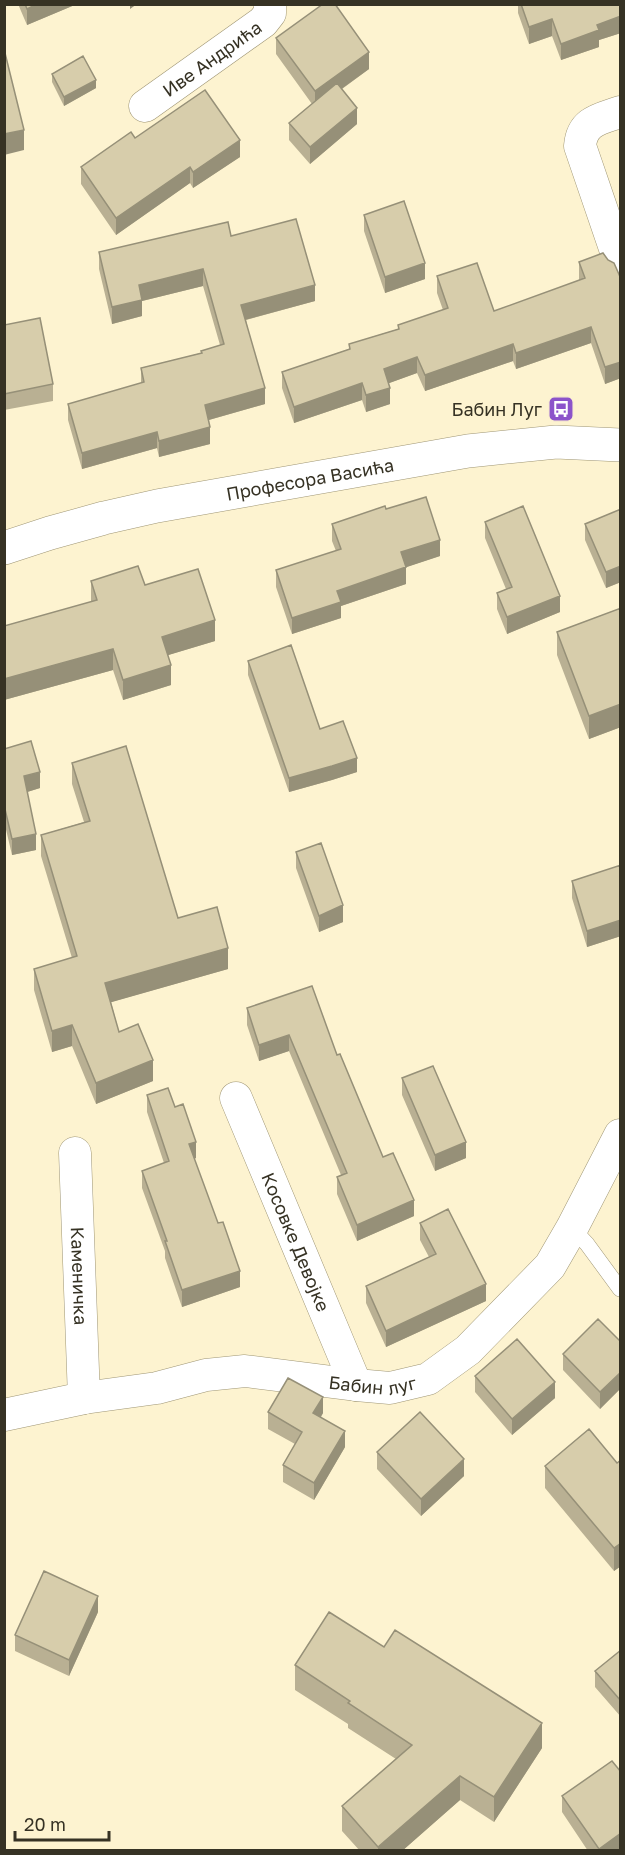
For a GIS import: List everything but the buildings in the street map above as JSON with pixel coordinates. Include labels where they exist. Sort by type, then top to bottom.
[{"type":"street","name":"Иве Андрића","points":[[145,106],[263,22],[270,13],[270,4]]},
{"type":"street","points":[[621,112],[593,121],[584,130],[580,138],[580,146],[621,263]]},
{"type":"street","name":"Професора Васића","points":[[4,548],[60,530],[157,506],[468,451],[556,442],[621,444]]},
{"type":"street","name":"Косовке Девојке","points":[[236,1098],[356,1385]]},
{"type":"street","name":"Бабин луг","points":[[4,1415],[84,1398],[157,1388],[206,1375],[245,1371],[390,1388],[428,1379],[468,1350],[550,1266],[621,1135]]},
{"type":"street","name":"Каменичка","points":[[75,1153],[84,1398]]},
{"type":"lane","points":[[572,1228],[621,1289]]},
{"type":"place","name":"Бабин Луг","points":[[561,409]]}]
